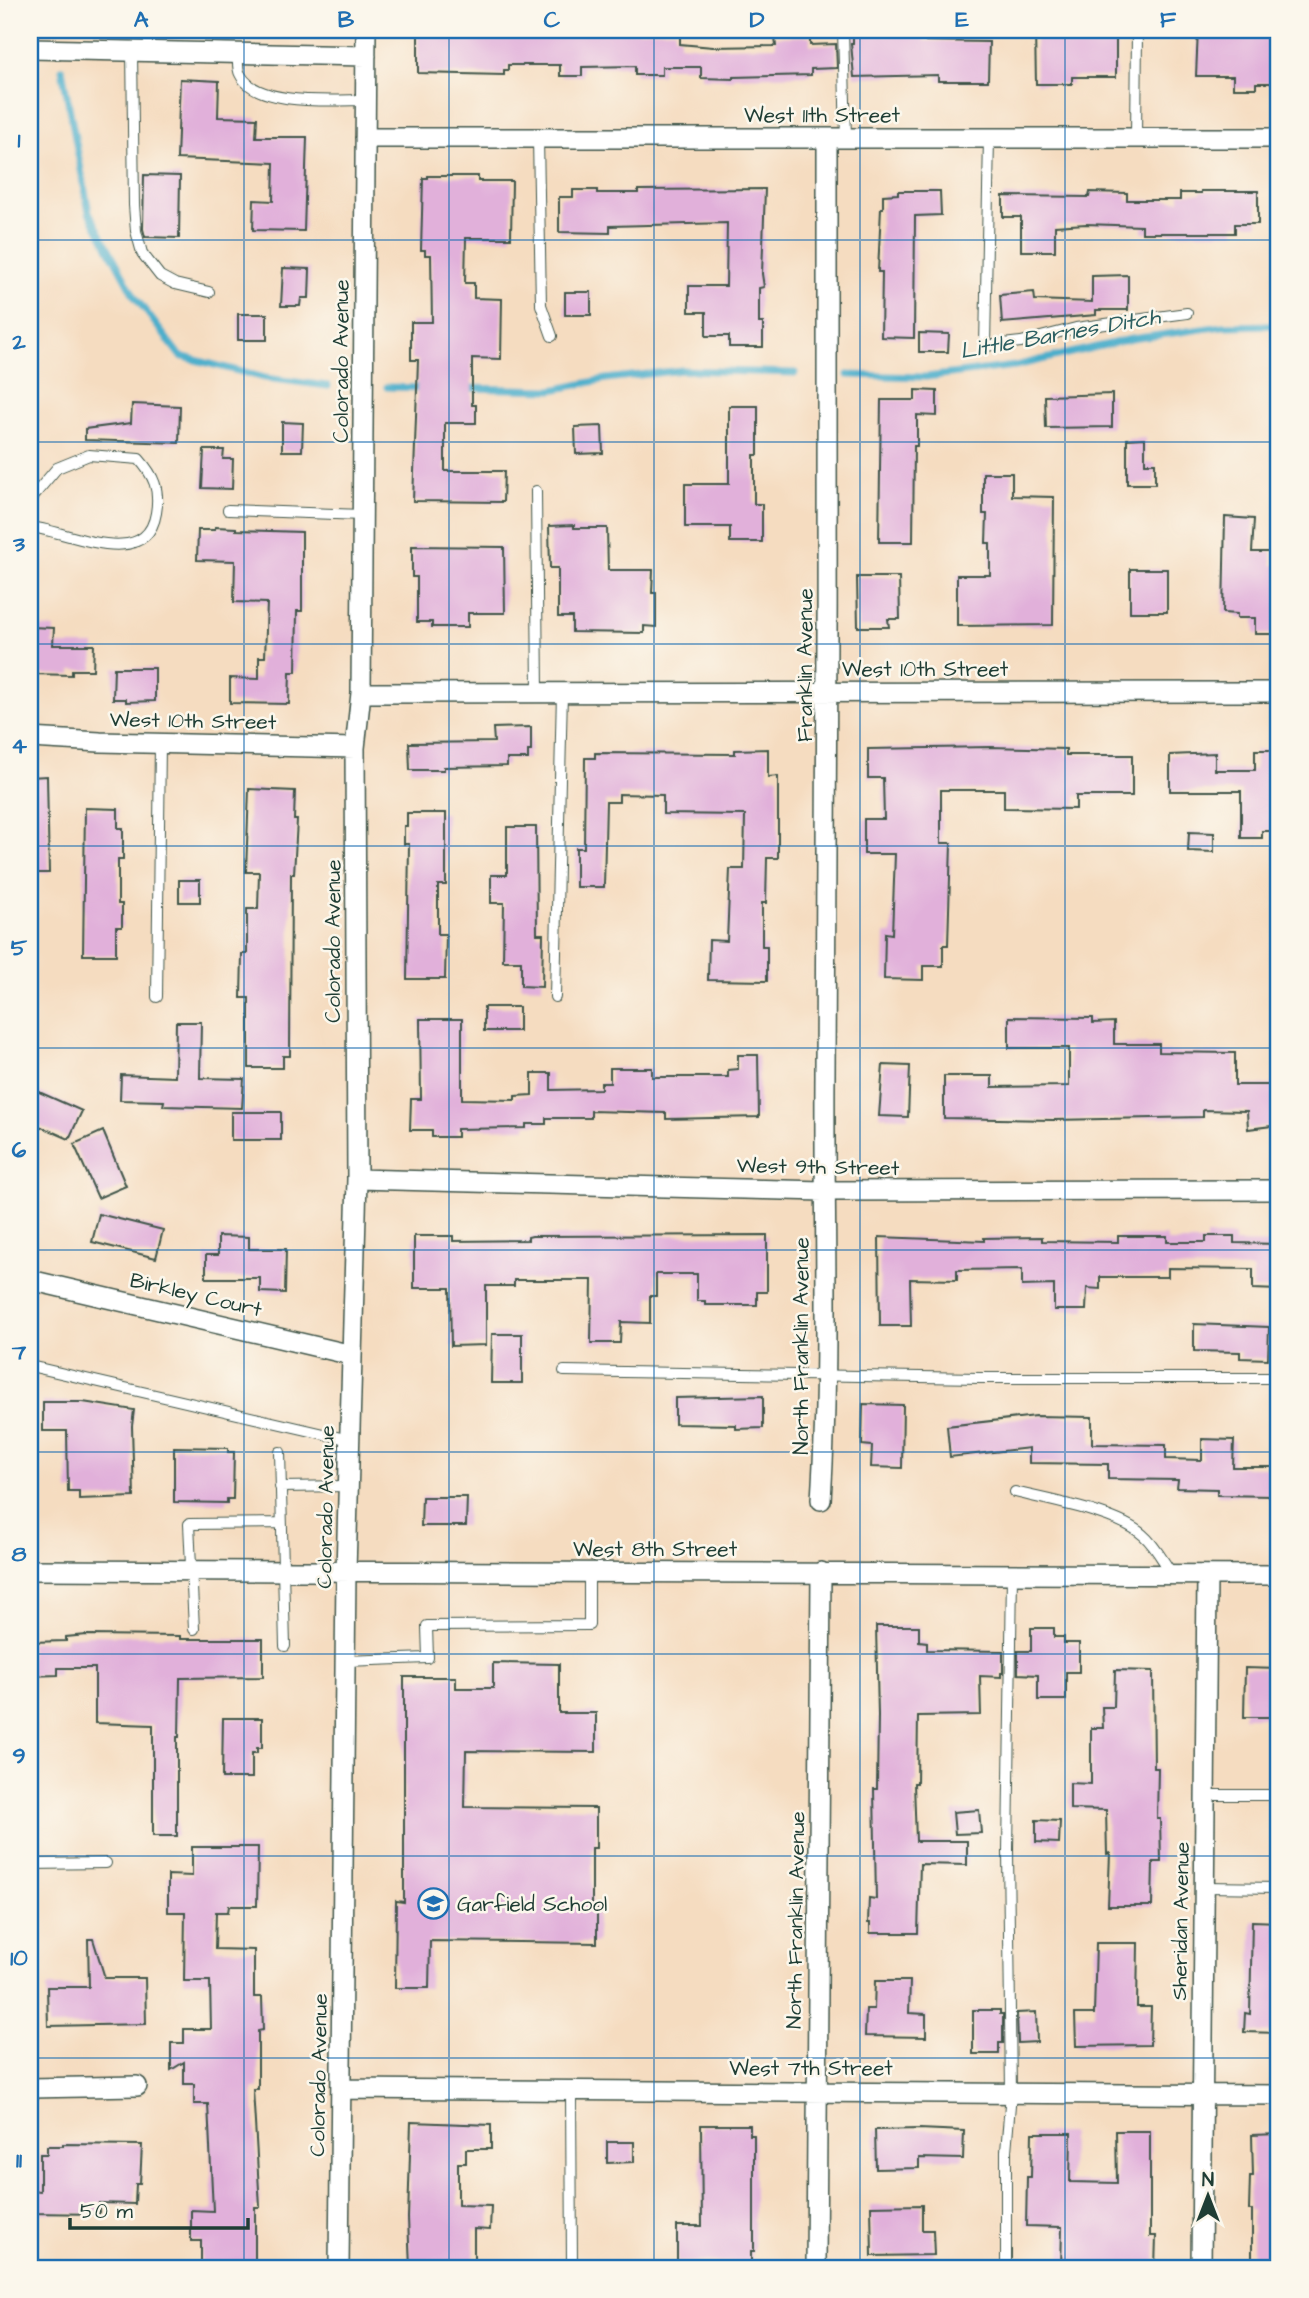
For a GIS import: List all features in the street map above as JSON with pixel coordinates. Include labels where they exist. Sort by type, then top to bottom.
[{"type":"street","name":"Colorado Avenue","points":[[339,2268],[346,1571],[357,1180],[355,748],[361,693],[366,30]]},
{"type":"street","points":[[30,49],[366,55]]},
{"type":"street","name":"West 11th Street","points":[[365,138],[1279,138]]},
{"type":"street","name":"Franklin Avenue","points":[[823,1191],[836,138]]},
{"type":"street","name":"West 10th Street","points":[[361,693],[1279,692]]},
{"type":"street","name":"West 10th Street","points":[[30,738],[355,748]]},
{"type":"street","name":"West 9th Street","points":[[357,1180],[823,1191],[1279,1190]]},
{"type":"street","name":"North Franklin Avenue","points":[[821,1500],[826,1377],[823,1191]]},
{"type":"street","name":"Birkley Court","points":[[30,1280],[352,1355]]},
{"type":"street","name":"West 8th Street","points":[[30,1570],[1279,1575]]},
{"type":"street","name":"North Franklin Avenue","points":[[816,2268],[821,1572]]},
{"type":"street","name":"Sheridan Avenue","points":[[1201,2268],[1207,1575]]},
{"type":"street","points":[[30,2088],[137,2086]]},
{"type":"street","name":"West 7th Street","points":[[342,2089],[1279,2095]]},
{"type":"lane","points":[[836,138],[843,30]]},
{"type":"lane","points":[[1136,138],[1137,30]]},
{"type":"lane","points":[[132,50],[134,205],[136,231],[142,253],[160,276],[175,284],[209,292]]},
{"type":"lane","points":[[238,53],[239,73],[246,83],[284,99],[366,100]]},
{"type":"lane","points":[[538,138],[541,306],[552,336]]},
{"type":"lane","points":[[989,138],[985,346],[1021,342],[1076,328],[1187,313]]},
{"type":"lane","points":[[30,500],[57,468],[89,455],[139,459],[153,475],[158,500],[154,523],[141,540],[116,545],[30,527]]},
{"type":"lane","points":[[536,492],[538,692]]},
{"type":"lane","points":[[228,510],[362,515]]},
{"type":"lane","points":[[555,997],[562,692]]},
{"type":"lane","points":[[157,998],[160,743]]},
{"type":"lane","points":[[30,1366],[350,1440]]},
{"type":"lane","points":[[564,1371],[826,1377],[1279,1378]]},
{"type":"lane","points":[[279,1452],[285,1646]]},
{"type":"lane","points":[[281,1487],[349,1486]]},
{"type":"lane","points":[[1015,1492],[1097,1513],[1128,1525],[1151,1543],[1172,1574]]},
{"type":"lane","points":[[194,1629],[189,1524],[281,1523]]},
{"type":"lane","points":[[345,1661],[428,1658],[427,1626],[589,1625],[589,1572]]},
{"type":"lane","points":[[1006,2268],[1006,2151],[1011,2093],[1008,1852],[1012,1574]]},
{"type":"lane","points":[[1205,1795],[1279,1795]]},
{"type":"lane","points":[[30,1864],[106,1863]]},
{"type":"lane","points":[[1204,1887],[1279,1888]]},
{"type":"lane","points":[[571,2090],[572,2268]]},
{"type":"building","points":[[418,30],[502,30],[502,36],[559,37],[559,32],[588,30],[675,30],[675,36],[680,36],[680,44],[713,47],[776,46],[775,37],[810,36],[810,45],[836,44],[837,68],[811,69],[811,75],[733,79],[701,78],[701,67],[662,67],[662,75],[635,75],[635,66],[582,67],[582,76],[560,76],[560,65],[508,65],[504,75],[418,73]]},
{"type":"building","points":[[1035,30],[1116,30],[1116,77],[1072,77],[1072,84],[1036,84]]},
{"type":"building","points":[[1198,30],[1275,30],[1276,83],[1256,83],[1256,88],[1233,88],[1233,76],[1196,76]]},
{"type":"building","points":[[924,34],[924,41],[989,42],[988,81],[938,81],[938,75],[854,77],[851,43],[853,36]]},
{"type":"building","points":[[180,79],[219,81],[218,117],[257,118],[256,137],[307,137],[304,231],[253,230],[254,200],[273,201],[274,163],[177,159]]},
{"type":"building","points":[[144,175],[180,176],[179,238],[145,237]]},
{"type":"building","points":[[478,176],[478,181],[512,181],[511,238],[466,238],[465,283],[474,283],[474,298],[502,299],[501,359],[472,358],[472,405],[476,405],[476,423],[445,423],[445,471],[504,471],[503,502],[413,501],[418,360],[411,360],[411,322],[432,322],[431,255],[425,255],[425,250],[421,250],[423,178]]},
{"type":"building","points":[[765,189],[762,274],[764,287],[759,288],[759,323],[763,323],[763,347],[729,347],[729,336],[706,336],[706,312],[689,312],[689,286],[726,286],[727,223],[610,226],[610,233],[559,232],[559,197],[573,197],[573,190],[638,193],[638,190]]},
{"type":"building","points":[[898,191],[940,191],[941,215],[915,216],[914,338],[881,337],[882,272],[878,272],[881,208],[883,195],[898,194]]},
{"type":"building","points":[[1258,191],[1258,224],[1235,224],[1235,233],[1142,233],[1142,226],[1055,226],[1055,251],[1021,251],[1021,217],[1003,217],[1003,196],[1089,197],[1090,192],[1127,193],[1127,200],[1180,200],[1180,193]]},
{"type":"building","points":[[283,268],[310,269],[309,298],[301,298],[300,306],[281,306]]},
{"type":"building","points":[[1128,275],[1128,310],[1096,310],[1096,315],[1002,323],[1000,295],[1034,292],[1035,300],[1092,302],[1092,276]]},
{"type":"building","points":[[565,292],[591,292],[591,315],[565,315]]},
{"type":"building","points":[[238,314],[267,314],[267,340],[238,340]]},
{"type":"building","points":[[919,333],[949,334],[948,352],[919,352]]},
{"type":"building","points":[[915,390],[937,391],[937,416],[917,415],[913,542],[879,542],[881,400],[915,400]]},
{"type":"building","points":[[1112,394],[1112,427],[1046,428],[1045,396]]},
{"type":"building","points":[[132,404],[180,406],[179,443],[85,440],[85,429],[131,423]]},
{"type":"building","points":[[729,406],[758,406],[754,504],[762,504],[762,542],[730,542],[730,527],[685,527],[685,484],[729,484]]},
{"type":"building","points":[[282,422],[303,423],[302,451],[282,451]]},
{"type":"building","points":[[602,426],[603,453],[576,454],[575,427]]},
{"type":"building","points":[[1145,438],[1145,463],[1155,463],[1155,484],[1127,484],[1127,439]]},
{"type":"building","points":[[204,450],[224,450],[223,459],[233,459],[232,489],[202,488]]},
{"type":"building","points":[[983,473],[1012,473],[1012,496],[1054,497],[1053,625],[957,626],[957,575],[990,575],[990,543],[986,543],[987,514],[983,514]]},
{"type":"building","points":[[1225,517],[1254,519],[1252,552],[1272,552],[1272,565],[1279,565],[1279,615],[1275,615],[1275,634],[1255,634],[1255,618],[1237,618],[1237,614],[1223,613]]},
{"type":"building","points":[[574,525],[574,528],[607,528],[608,570],[653,570],[652,593],[656,593],[656,627],[644,626],[644,633],[572,632],[572,617],[558,617],[558,568],[550,568],[549,526]]},
{"type":"building","points":[[215,527],[302,532],[302,611],[297,611],[296,672],[290,672],[289,704],[230,703],[230,678],[259,679],[259,657],[265,657],[267,603],[234,602],[235,561],[197,560],[198,530],[215,530]]},
{"type":"building","points":[[412,546],[504,547],[505,613],[468,613],[468,627],[432,627],[432,622],[417,622],[417,577],[412,577]]},
{"type":"building","points":[[1130,569],[1167,569],[1167,612],[1130,612]]},
{"type":"building","points":[[857,577],[899,577],[900,619],[888,619],[889,627],[858,627]]},
{"type":"building","points":[[30,627],[54,628],[53,645],[94,645],[93,670],[72,670],[72,675],[30,674]]},
{"type":"building","points":[[114,668],[155,668],[155,701],[126,702],[126,699],[113,699]]},
{"type":"building","points":[[531,727],[531,751],[528,751],[528,759],[507,759],[507,766],[410,770],[409,743],[494,742],[493,728]]},
{"type":"building","points":[[768,749],[768,777],[778,776],[778,858],[767,858],[766,903],[762,903],[762,946],[767,946],[767,981],[708,980],[709,940],[727,941],[730,869],[744,869],[745,815],[663,814],[663,795],[619,794],[619,802],[606,802],[604,887],[576,887],[576,848],[584,848],[585,758],[595,758],[595,753],[735,754],[735,750]]},
{"type":"building","points":[[868,749],[1066,749],[1066,755],[1132,755],[1132,796],[1076,796],[1076,809],[1004,808],[1004,790],[941,790],[941,843],[951,843],[948,945],[943,945],[943,966],[923,966],[923,980],[884,979],[885,933],[892,934],[895,854],[864,854],[864,819],[884,819],[883,778],[868,778]]},
{"type":"building","points":[[1255,750],[1279,750],[1274,831],[1262,831],[1262,838],[1241,838],[1241,791],[1170,791],[1170,755],[1215,753],[1215,770],[1255,770]]},
{"type":"building","points":[[47,776],[49,873],[30,873],[30,777]]},
{"type":"building","points":[[249,789],[295,791],[294,820],[297,820],[294,874],[291,874],[290,1056],[283,1056],[283,1068],[249,1068],[249,998],[241,998],[242,954],[247,954],[247,909],[258,909],[259,872],[246,872]]},
{"type":"building","points":[[85,808],[118,809],[118,828],[123,828],[123,859],[118,859],[118,904],[122,904],[122,927],[116,927],[116,955],[83,955]]},
{"type":"building","points":[[407,813],[446,813],[446,885],[438,885],[438,934],[446,934],[445,979],[407,979],[409,844],[404,844],[404,826],[407,826]]},
{"type":"building","points":[[507,827],[536,827],[537,934],[543,934],[542,987],[521,986],[521,961],[503,961],[504,903],[491,903],[491,875],[507,875]]},
{"type":"building","points":[[1189,832],[1214,833],[1214,852],[1188,851]]},
{"type":"building","points":[[179,880],[200,880],[200,902],[179,902]]},
{"type":"building","points":[[484,1007],[519,1007],[519,1031],[484,1031]]},
{"type":"building","points":[[1009,1017],[1093,1018],[1093,1023],[1114,1022],[1114,1044],[1159,1044],[1159,1052],[1235,1053],[1235,1085],[1279,1085],[1279,1125],[1248,1129],[1247,1111],[1203,1110],[1203,1117],[1053,1120],[944,1118],[944,1076],[992,1076],[992,1087],[1069,1086],[1069,1048],[1009,1048]]},
{"type":"building","points":[[420,1019],[462,1019],[462,1099],[515,1100],[515,1096],[532,1095],[532,1073],[551,1073],[551,1090],[601,1089],[601,1083],[610,1083],[610,1068],[652,1068],[652,1077],[728,1077],[728,1070],[738,1069],[738,1055],[758,1055],[759,1117],[666,1119],[666,1113],[591,1111],[591,1118],[546,1118],[546,1124],[526,1124],[526,1128],[457,1129],[457,1137],[432,1137],[432,1130],[410,1130],[411,1099],[421,1099]]},
{"type":"building","points":[[176,1022],[201,1022],[200,1078],[244,1079],[242,1108],[163,1106],[164,1101],[120,1100],[121,1075],[175,1077]]},
{"type":"building","points":[[883,1065],[910,1066],[908,1117],[879,1116]]},
{"type":"building","points":[[30,1088],[82,1111],[69,1139],[30,1122]]},
{"type":"building","points":[[231,1112],[281,1112],[281,1140],[231,1140]]},
{"type":"building","points":[[103,1131],[126,1186],[98,1198],[74,1144]]},
{"type":"building","points":[[99,1214],[163,1230],[156,1258],[92,1242]]},
{"type":"building","points":[[767,1235],[767,1292],[757,1292],[757,1305],[705,1305],[705,1301],[697,1301],[697,1274],[656,1274],[656,1296],[650,1296],[650,1323],[621,1322],[620,1343],[591,1343],[592,1280],[514,1280],[514,1286],[486,1286],[486,1345],[451,1346],[450,1288],[414,1288],[414,1236],[453,1236],[453,1241],[528,1240],[528,1237],[532,1236]]},
{"type":"building","points":[[218,1236],[249,1237],[249,1249],[286,1249],[285,1293],[260,1292],[260,1278],[206,1278],[206,1255],[218,1255]]},
{"type":"building","points":[[1118,1236],[1167,1236],[1167,1242],[1206,1242],[1206,1236],[1234,1236],[1234,1243],[1279,1244],[1279,1290],[1253,1289],[1253,1269],[1168,1268],[1168,1277],[1100,1277],[1100,1289],[1087,1288],[1086,1310],[1054,1310],[1054,1285],[1022,1286],[1022,1269],[957,1270],[957,1280],[910,1279],[911,1326],[880,1326],[879,1237],[984,1241],[984,1238],[1042,1237],[1042,1241],[1118,1242]]},
{"type":"building","points":[[1194,1324],[1269,1327],[1268,1359],[1240,1358],[1240,1352],[1194,1351]]},
{"type":"building","points":[[492,1334],[522,1334],[522,1383],[491,1383]]},
{"type":"building","points":[[763,1396],[763,1428],[736,1429],[736,1425],[675,1424],[675,1398]]},
{"type":"building","points":[[43,1402],[83,1402],[134,1410],[134,1497],[79,1499],[79,1491],[68,1491],[67,1431],[43,1431]]},
{"type":"building","points":[[863,1404],[903,1405],[902,1468],[871,1467],[872,1446],[862,1445]]},
{"type":"building","points":[[1036,1416],[1092,1417],[1092,1444],[1166,1445],[1166,1459],[1202,1460],[1202,1439],[1234,1440],[1233,1467],[1273,1467],[1272,1496],[1217,1495],[1217,1489],[1177,1488],[1178,1480],[1108,1479],[1108,1464],[1029,1463],[1029,1448],[950,1457],[947,1426]]},
{"type":"building","points":[[174,1447],[228,1448],[228,1452],[234,1452],[233,1499],[227,1499],[227,1503],[174,1502]]},
{"type":"building","points":[[422,1497],[467,1497],[466,1526],[421,1526]]},
{"type":"building","points":[[876,1626],[919,1626],[919,1641],[927,1642],[927,1650],[1003,1651],[1001,1677],[980,1676],[981,1715],[918,1716],[917,1783],[914,1783],[916,1841],[967,1841],[967,1865],[920,1864],[918,1933],[870,1933],[868,1923],[869,1898],[876,1899]]},
{"type":"building","points":[[1031,1628],[1054,1628],[1054,1637],[1064,1637],[1064,1643],[1079,1643],[1079,1672],[1066,1672],[1066,1700],[1038,1700],[1038,1675],[1018,1674],[1018,1651],[1031,1651]]},
{"type":"building","points":[[87,1635],[263,1639],[263,1677],[180,1678],[177,1836],[153,1836],[153,1725],[95,1723],[95,1668],[58,1668],[58,1675],[30,1676],[30,1642],[66,1641],[66,1637]]},
{"type":"building","name":"Garfield School","points":[[493,1663],[559,1664],[559,1713],[596,1713],[596,1752],[466,1751],[465,1807],[596,1808],[596,1848],[592,1848],[592,1905],[597,1906],[597,1943],[430,1941],[429,1988],[395,1988],[396,1901],[404,1902],[404,1677],[456,1677],[456,1688],[493,1688]]},
{"type":"building","points":[[1245,1668],[1279,1669],[1277,1717],[1244,1717]]},
{"type":"building","points":[[1115,1670],[1153,1671],[1154,1768],[1158,1768],[1157,1819],[1160,1819],[1161,1862],[1153,1862],[1152,1906],[1108,1906],[1110,1853],[1107,1854],[1106,1810],[1070,1809],[1070,1783],[1091,1784],[1091,1728],[1103,1728],[1102,1707],[1114,1707]]},
{"type":"building","points":[[223,1718],[262,1718],[262,1748],[257,1748],[257,1753],[252,1753],[252,1778],[222,1778]]},
{"type":"building","points":[[979,1810],[981,1833],[955,1834],[953,1812]]},
{"type":"building","points":[[1036,1820],[1060,1821],[1059,1843],[1036,1842]]},
{"type":"building","points":[[192,1847],[258,1847],[257,1906],[229,1906],[228,1912],[216,1912],[215,1949],[254,1950],[254,1997],[262,1997],[263,2030],[258,2031],[258,2089],[253,2089],[260,2207],[255,2207],[253,2268],[201,2268],[201,2241],[191,2241],[191,2210],[213,2211],[208,2104],[194,2104],[194,2084],[184,2084],[184,2062],[171,2070],[171,2043],[184,2043],[184,2029],[211,2029],[210,1981],[184,1981],[185,1912],[168,1912],[168,1875],[192,1876]]},
{"type":"building","points":[[1252,1921],[1279,1922],[1279,2033],[1244,2032],[1245,2013],[1250,2014]]},
{"type":"building","points":[[88,1939],[93,1939],[105,1978],[145,1978],[146,2024],[48,2026],[47,1987],[89,1987]]},
{"type":"building","points":[[1096,1943],[1138,1943],[1137,2007],[1151,2007],[1150,2045],[1076,2046],[1075,2014],[1094,2014]]},
{"type":"building","points":[[875,1981],[910,1981],[909,2013],[926,2014],[926,2037],[865,2036],[866,2009],[874,2009]]},
{"type":"building","points":[[973,2010],[1000,2010],[1000,2014],[1003,2014],[1003,2043],[999,2043],[999,2054],[973,2054]]},
{"type":"building","points":[[1036,2012],[1037,2042],[1018,2043],[1017,2013]]},
{"type":"building","points":[[411,2122],[491,2125],[491,2149],[466,2149],[466,2163],[458,2163],[458,2205],[491,2206],[490,2230],[474,2229],[474,2268],[410,2268],[408,2218]]},
{"type":"building","points":[[701,2125],[750,2125],[750,2135],[754,2135],[754,2251],[751,2251],[751,2262],[677,2262],[677,2226],[702,2226]]},
{"type":"building","points":[[875,2130],[964,2131],[963,2159],[919,2158],[919,2168],[876,2169]]},
{"type":"building","points":[[1116,2131],[1150,2131],[1150,2236],[1156,2236],[1155,2268],[1061,2268],[1062,2227],[1026,2226],[1027,2177],[1031,2177],[1032,2133],[1071,2133],[1070,2182],[1117,2183]]},
{"type":"building","points":[[1279,2134],[1279,2267],[1252,2266],[1252,2210],[1249,2210],[1250,2176],[1253,2176],[1252,2135]]},
{"type":"building","points":[[607,2142],[634,2142],[634,2162],[607,2163]]},
{"type":"building","points":[[142,2145],[140,2184],[136,2184],[135,2204],[99,2203],[99,2214],[30,2213],[30,2190],[40,2191],[40,2154],[47,2154],[47,2146]]},
{"type":"building","points":[[922,2205],[922,2230],[933,2230],[934,2255],[872,2256],[871,2206]]},
{"type":"waterway","name":"Little Barnes Ditch","points":[[62,69],[89,212],[135,297],[180,356],[265,378],[328,386]]},
{"type":"waterway","name":"Little Barnes Ditch","points":[[848,375],[926,377],[1015,366],[1131,339],[1223,326],[1279,325]]},
{"type":"waterway","name":"Little Barnes Ditch","points":[[464,388],[552,390],[606,379],[682,370],[795,373]]},
{"type":"waterway","name":"Little Barnes Ditch","points":[[387,387],[424,388]]},
{"type":"place","name":"Garfield School","points":[[434,1904]]}]
